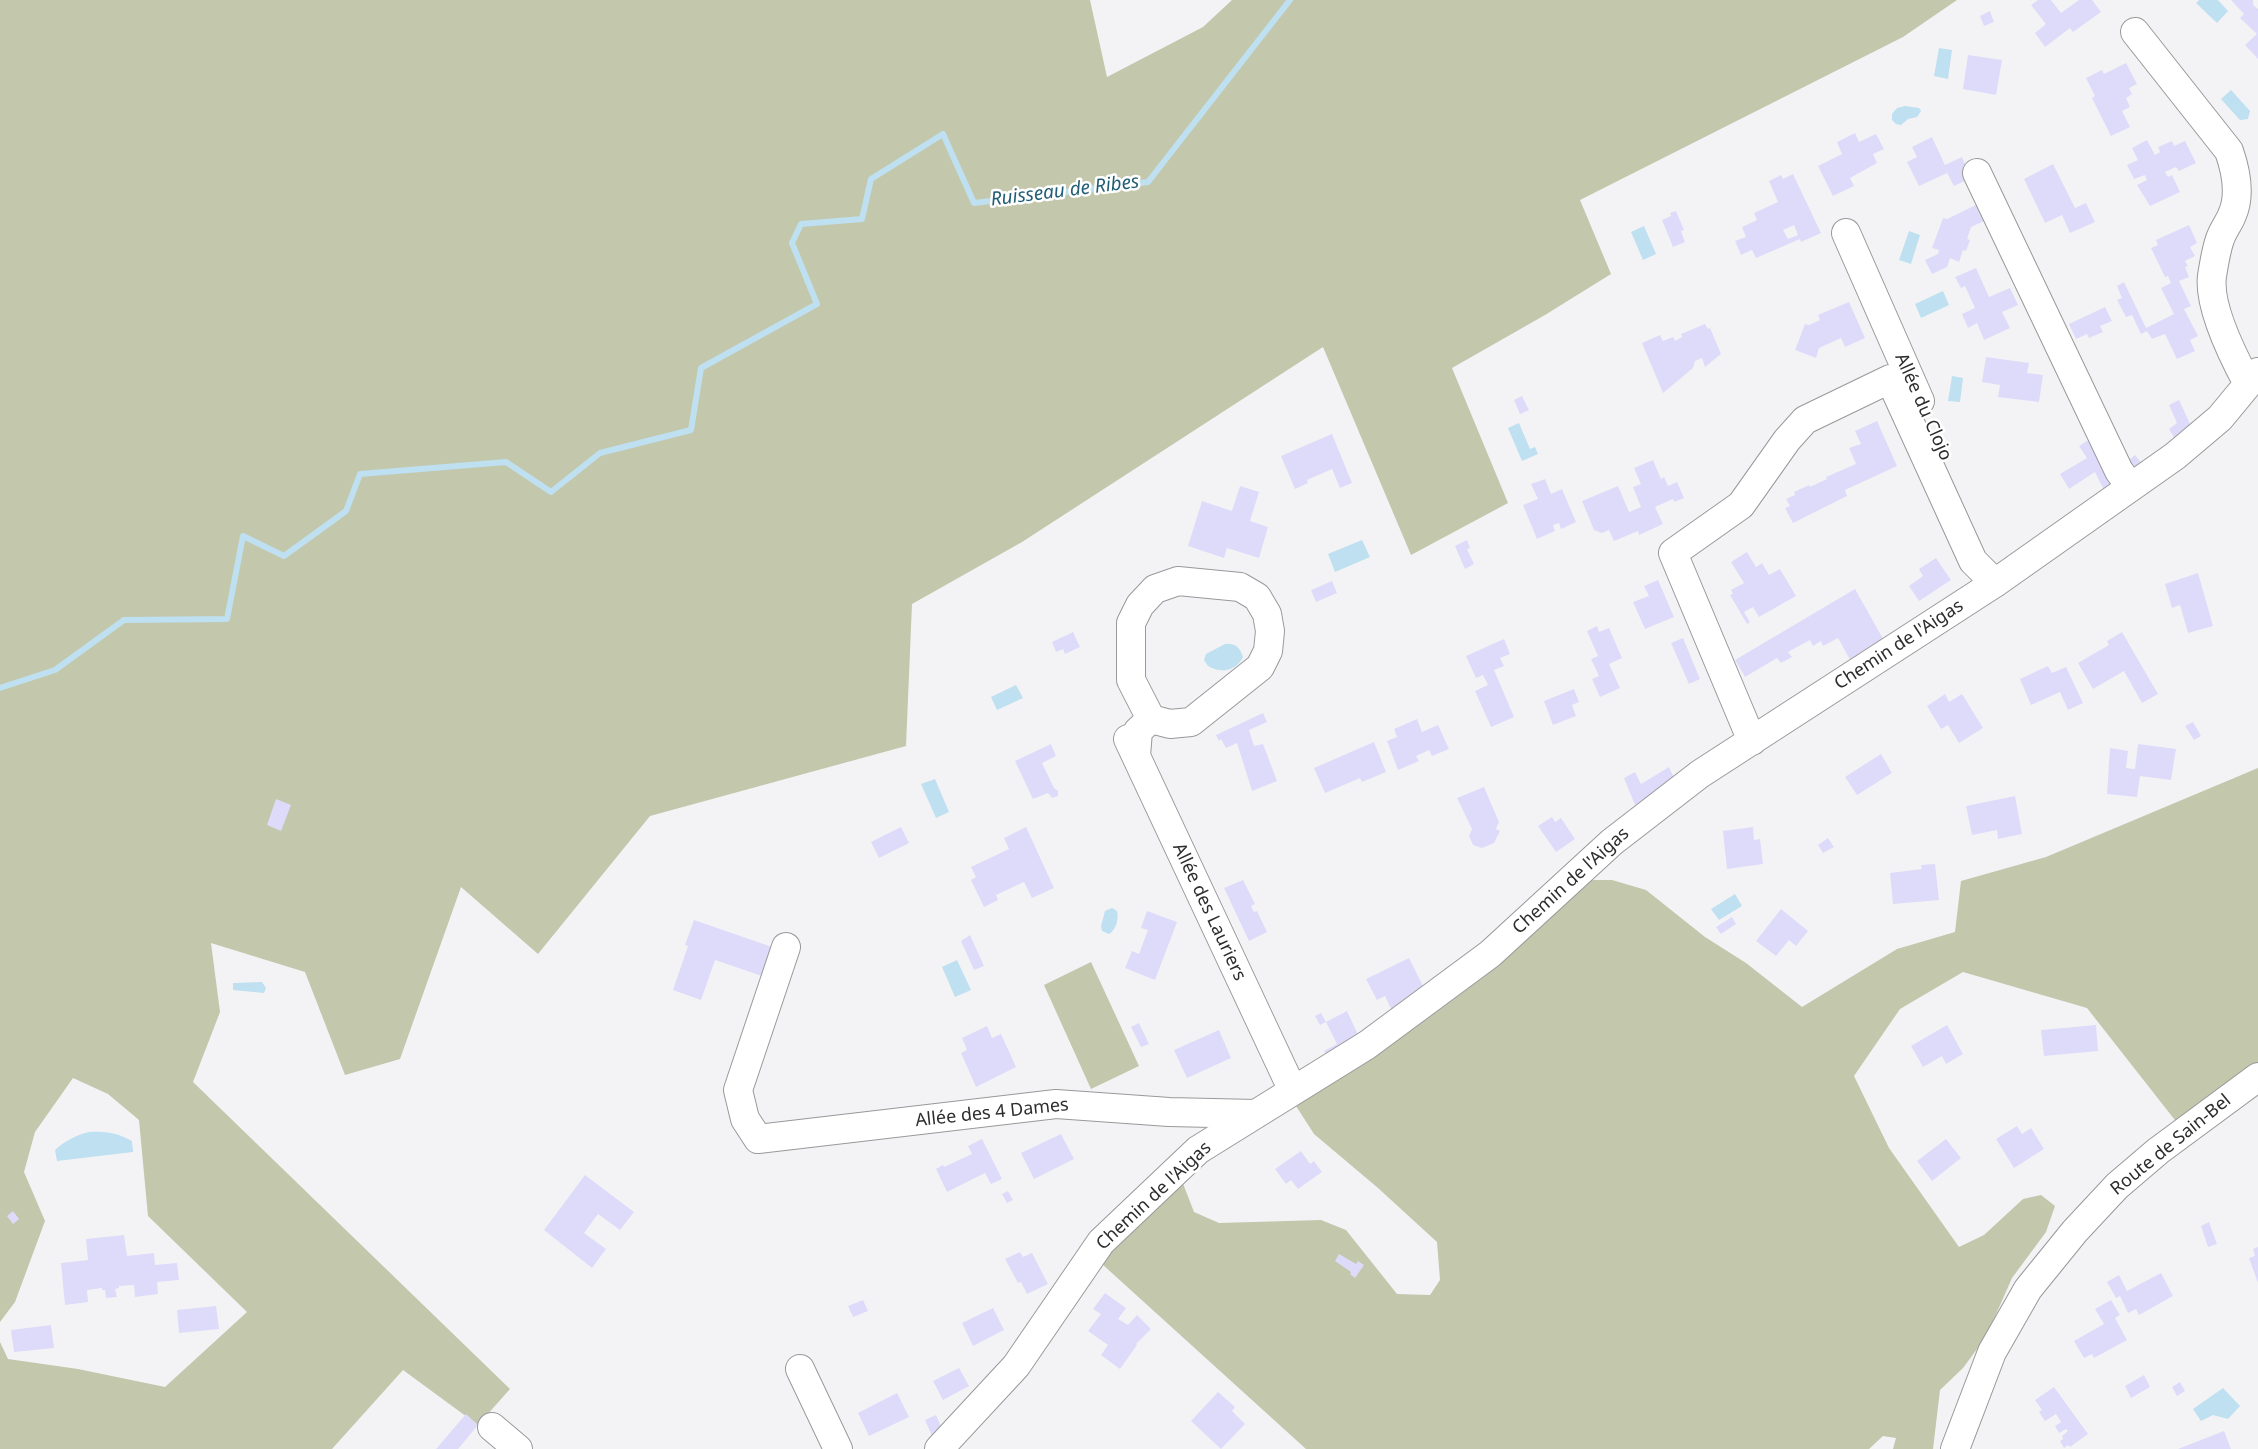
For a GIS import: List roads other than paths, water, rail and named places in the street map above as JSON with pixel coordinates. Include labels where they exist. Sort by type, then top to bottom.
[{"type":"street","points":[[2135,32],[2229,151],[2235,168],[2237,190],[2233,213],[2220,240],[2212,278],[2217,316],[2234,359],[2253,378]]},
{"type":"street","points":[[1977,173],[2119,471],[2131,487]]},
{"type":"street","name":"Allée du Clojo","points":[[1846,233],[1991,561],[1995,583]]},
{"type":"street","points":[[1856,299],[1890,379],[1973,561],[1995,583]]},
{"type":"street","name":"Chemin de l'Aigas","points":[[939,1449],[1016,1366],[1101,1242],[1198,1150],[1367,1045],[1490,954],[1612,842],[1700,774],[1995,583],[2175,456],[2220,418],[2253,378]]},
{"type":"street","points":[[1752,741],[1673,553],[1740,505],[1787,440],[1806,420],[1890,379]]},
{"type":"street","points":[[1178,581],[1240,587],[1257,597],[1268,614],[1270,631],[1268,651],[1260,667],[1191,722],[1170,724],[1150,719],[1131,680],[1131,623],[1140,604],[1155,590],[1178,581]]},
{"type":"street","name":"Allée des Lauriers","points":[[1150,719],[1138,731],[1131,745],[1292,1092]]},
{"type":"street","name":"Allée des 4 Dames","points":[[786,947],[738,1090],[745,1119],[758,1139],[1056,1104],[1169,1112],[1256,1114]]},
{"type":"street","name":"Route de Sain-Bel","points":[[1955,1449],[1992,1352],[2028,1289],[2075,1231],[2117,1186],[2158,1151],[2258,1077]]},
{"type":"street","name":"Route de Sain-Bel","points":[[1971,1449],[1985,1407],[2016,1345],[2039,1302],[2080,1245],[2160,1168],[2258,1096]]},
{"type":"street","points":[[800,1369],[838,1449]]},
{"type":"street","points":[[492,1426],[518,1449]]},
{"type":"water","points":[[2199,0],[2218,0],[2228,11],[2217,23],[2196,3]]},
{"type":"water","points":[[1939,48],[1952,50],[1948,79],[1934,76]]},
{"type":"water","points":[[2231,90],[2250,111],[2248,119],[2240,120],[2221,99]]},
{"type":"water","points":[[1905,106],[1919,108],[1921,111],[1917,117],[1908,119],[1901,125],[1896,124],[1892,120],[1892,114],[1897,108]]},
{"type":"water","points":[[1644,226],[1656,254],[1643,260],[1631,232]]},
{"type":"water","points":[[1909,231],[1920,235],[1911,264],[1899,260]]},
{"type":"water","points":[[1943,291],[1949,305],[1921,318],[1915,304]]},
{"type":"water","points":[[1952,376],[1963,378],[1960,402],[1948,401]]},
{"type":"water","points":[[1519,423],[1530,449],[1535,447],[1538,454],[1522,461],[1508,428]]},
{"type":"water","points":[[1362,540],[1370,557],[1335,572],[1328,554]]},
{"type":"water","points":[[1225,644],[1235,645],[1239,649],[1243,657],[1240,662],[1228,670],[1218,670],[1208,666],[1204,660],[1206,654]]},
{"type":"water","points":[[1016,685],[1023,698],[997,710],[991,697]]},
{"type":"water","points":[[935,779],[949,812],[936,818],[921,784]]},
{"type":"water","points":[[1735,894],[1742,906],[1719,920],[1711,909]]},
{"type":"water","points":[[1112,908],[1117,911],[1118,917],[1115,927],[1109,934],[1102,931],[1101,926],[1105,911]]},
{"type":"water","points":[[957,960],[971,990],[955,997],[942,967]]},
{"type":"water","points":[[262,982],[266,988],[264,993],[233,990],[233,983]]},
{"type":"water","points":[[89,1132],[111,1133],[127,1138],[132,1141],[133,1152],[57,1161],[55,1150],[71,1139]]},
{"type":"water","points":[[2223,1388],[2240,1406],[2228,1419],[2213,1415],[2201,1421],[2193,1409]]},
{"type":"waterway","name":"Ruisseau de Ribes","points":[[0,688],[55,670],[124,620],[227,619],[243,536],[284,556],[346,511],[360,474],[506,462],[551,492],[600,453],[691,430],[701,368],[817,304],[792,243],[801,224],[862,219],[871,179],[943,134],[974,203],[1148,182],[1290,0]]}]
